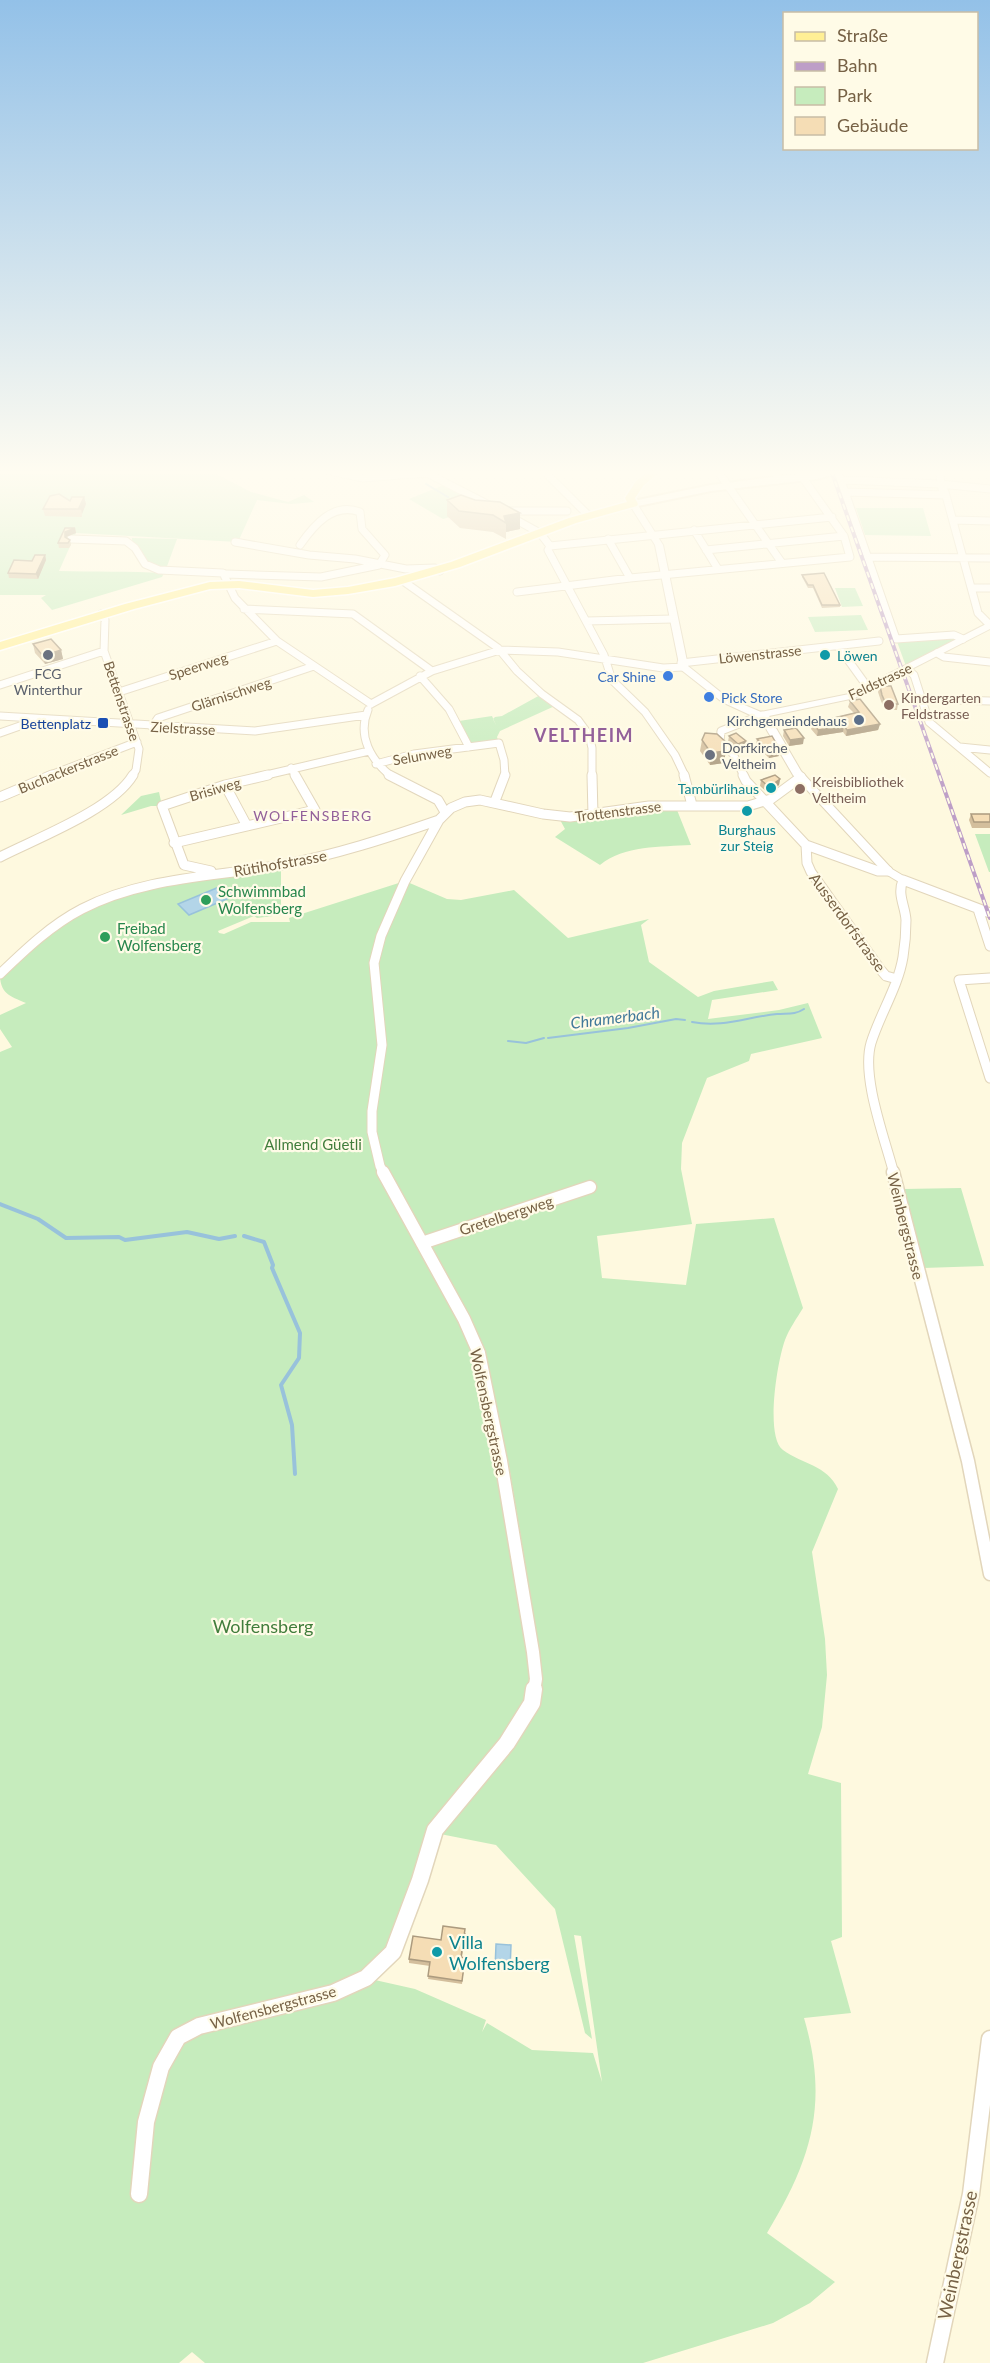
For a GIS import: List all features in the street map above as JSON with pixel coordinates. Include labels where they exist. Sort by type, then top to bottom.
[{"type":"main road","points":[[0,645],[223,580]]},
{"type":"main road","points":[[236,580],[322,593],[403,581]]},
{"type":"street","points":[[227,580],[231,592],[244,609],[277,641],[340,681],[371,704]]},
{"type":"street","points":[[564,580],[605,659],[612,680],[645,712],[675,754],[688,784],[692,805]]},
{"type":"street","points":[[517,592],[612,580]]},
{"type":"street","points":[[667,580],[682,665],[724,699],[762,715],[801,777],[888,871],[903,880],[990,913]]},
{"type":"street","points":[[875,580],[896,639],[954,635],[963,639]]},
{"type":"street","points":[[970,580],[979,615],[989,627]]},
{"type":"street","points":[[403,581],[500,650],[542,694],[578,720],[589,735],[592,748],[593,815]]},
{"type":"street","points":[[972,588],[990,588]]},
{"type":"street","points":[[244,609],[353,614],[432,671]]},
{"type":"street","name":"Bettenstrasse","points":[[0,857],[75,820],[115,796],[136,770],[139,755],[137,742],[104,651],[105,620],[101,614]]},
{"type":"street","points":[[586,621],[673,619]]},
{"type":"street","name":"Feldstrasse","points":[[762,715],[852,696],[989,627]]},
{"type":"street","name":"Speerweg","points":[[119,692],[277,641]]},
{"type":"street","name":"Löwenstrasse","points":[[682,665],[879,641]]},
{"type":"street","points":[[838,646],[869,689]]},
{"type":"street","points":[[442,816],[438,800],[394,779],[376,764],[366,739],[366,715],[371,704],[420,676],[500,650],[531,650],[663,668],[682,665]]},
{"type":"street","points":[[0,685],[104,651]]},
{"type":"street","points":[[937,653],[945,657],[990,662]]},
{"type":"street","name":"Glärnischweg","points":[[152,727],[158,718],[314,666]]},
{"type":"street","points":[[907,669],[914,675],[929,722],[990,773]]},
{"type":"street","points":[[420,676],[453,712],[469,747]]},
{"type":"street","points":[[922,699],[990,701]]},
{"type":"street","name":"Zielstrasse","points":[[0,716],[152,727],[255,731],[366,715]]},
{"type":"street","name":"Ausserdorfstrasse","points":[[762,715],[720,731],[720,742],[733,754],[746,782],[767,801],[806,845],[807,863],[811,872],[880,969],[886,976],[897,979]]},
{"type":"street","points":[[0,733],[38,719]]},
{"type":"street","name":"Buchackerstrasse","points":[[0,797],[47,776],[137,742]]},
{"type":"street","name":"Selunweg","points":[[376,764],[414,754],[499,743],[507,765],[507,776],[495,801]]},
{"type":"street","points":[[960,747],[990,750]]},
{"type":"street","name":"Brisiweg","points":[[223,873],[184,865],[162,806],[225,785],[369,751]]},
{"type":"street","points":[[174,843],[316,809],[291,768]]},
{"type":"street","name":"Trottenstrasse","points":[[438,800],[495,801],[558,816],[593,815],[649,806],[750,806],[767,801],[786,790],[801,777]]},
{"type":"street","points":[[225,785],[247,826]]},
{"type":"street","name":"Trottenstrasse","points":[[442,816],[464,802]]},
{"type":"street","name":"Rütihofstrasse","points":[[0,974],[25,949],[66,918],[84,908],[156,884],[281,865],[349,850],[442,816]]},
{"type":"street","name":"Wolfensbergstrasse","points":[[139,2194],[146,2122],[161,2067],[178,2037],[199,2026],[333,1993],[366,1978],[393,1952],[420,1880],[435,1830],[507,1743],[532,1703],[536,1679],[533,1652],[501,1461],[479,1353],[464,1319],[384,1174],[373,1145],[372,1111],[382,1045],[374,963],[381,936],[401,890],[442,816]]},
{"type":"street","points":[[806,845],[878,872],[888,871]]},
{"type":"street","name":"Weinbergstrasse","points":[[903,880],[898,890],[906,919],[903,958],[871,1043],[868,1060],[870,1083],[927,1311],[963,1441],[979,1508],[990,1574]]},
{"type":"street","points":[[978,909],[990,946]]},
{"type":"street","points":[[990,978],[959,980],[990,1078]]},
{"type":"street","name":"Gretelbergweg","points":[[422,1243],[590,1187]]},
{"type":"street","name":"Weinbergstrasse","points":[[935,2363],[971,2194],[990,2039]]},
{"type":"green space","points":[[0,580],[151,580],[52,610],[41,598],[46,595],[0,595]]},
{"type":"green space","points":[[835,588],[855,588],[863,606],[842,607]]},
{"type":"green space","points":[[861,615],[868,630],[815,632],[808,617]]},
{"type":"green space","points":[[933,636],[963,639],[907,669],[896,639]]},
{"type":"green space","points":[[542,694],[557,705],[500,731],[497,737],[499,743],[469,747],[459,721],[492,716],[493,719]]},
{"type":"green space","points":[[159,792],[162,806],[151,806],[121,815],[141,796]]},
{"type":"green space","points":[[675,805],[691,845],[631,850],[610,858],[600,865],[555,837],[565,829],[558,816]]},
{"type":"green space","points":[[975,834],[990,834],[990,872],[989,872]]},
{"type":"green space","points":[[281,865],[281,915],[257,918],[254,916],[218,931],[224,934],[251,922],[290,922],[289,918],[405,881],[447,899],[461,900],[514,890],[568,938],[649,919],[641,925],[649,962],[698,997],[714,991],[773,981],[778,990],[712,1000],[708,1019],[779,1010],[808,1003],[822,1038],[751,1054],[749,1061],[707,1078],[682,1143],[681,1169],[692,1224],[597,1236],[602,1278],[686,1285],[696,1224],[774,1218],[803,1308],[785,1340],[782,1351],[774,1398],[775,1430],[783,1450],[821,1470],[838,1489],[812,1552],[825,1639],[827,1675],[822,1727],[808,1774],[841,1783],[842,1937],[831,1941],[851,2013],[804,2018],[815,2077],[812,2130],[795,2180],[767,2233],[835,2282],[810,2303],[773,2323],[643,2363],[205,2363],[192,2352],[179,2363],[0,2363],[0,1052],[12,1047],[0,1029],[0,1015],[26,1003],[4,990],[0,974],[55,926],[120,894]],"holes":[[[508,1460],[528,1581],[523,1589],[501,1461]],[[430,1832],[496,1845],[555,1909],[585,2033],[592,2039],[574,1935],[581,1936],[602,2082],[593,2053],[532,2050],[487,2023],[482,2032],[486,2020],[415,1989],[366,1978],[393,1952]]]},
{"type":"green space","points":[[961,1188],[984,1266],[923,1268],[903,1189]]},
{"type":"water","name":"Schwimmbad Wolfensberg","points":[[224,885],[234,896],[189,915],[178,904]]},
{"type":"water","points":[[496,1944],[511,1945],[510,1970],[495,1969]]},
{"type":"building","points":[[805,580],[828,580],[840,605],[822,605],[813,585],[808,585]]},
{"type":"building","points":[[51,639],[61,650],[43,656],[33,644]]},
{"type":"building","points":[[880,686],[891,686],[898,704],[886,704]]},
{"type":"building","points":[[860,699],[880,724],[847,730],[844,726],[818,730],[813,723],[859,712],[850,701]]},
{"type":"building","points":[[796,728],[804,738],[790,740],[784,730]]},
{"type":"building","points":[[705,733],[717,734],[727,743],[723,744],[725,751],[711,753],[702,740]]},
{"type":"building","points":[[736,733],[746,741],[738,744],[729,736]]},
{"type":"building","points":[[772,736],[780,750],[770,752],[757,739]]},
{"type":"building","points":[[775,775],[780,779],[769,787],[761,780]]},
{"type":"building","points":[[971,814],[990,814],[990,822],[974,822]]},
{"type":"building","name":"Villa Wolfensberg","points":[[443,1926],[465,1929],[461,1957],[465,1958],[462,1981],[428,1976],[430,1962],[409,1959],[413,1936],[441,1940]]},
{"type":"waterway","name":"Chramerbach","points":[[692,1022],[724,1023],[766,1015],[794,1013],[804,1009]]},
{"type":"waterway","name":"Chramerbach","points":[[548,1038],[628,1028],[676,1019],[685,1020]]},
{"type":"waterway","name":"Chramerbach","points":[[508,1041],[526,1043],[544,1038]]},
{"type":"waterway","points":[[0,1204],[38,1219],[66,1238],[119,1237],[125,1240],[187,1232],[219,1239],[235,1236]]},
{"type":"waterway","points":[[244,1236],[264,1242],[273,1265],[272,1268],[300,1333],[299,1358],[281,1385],[292,1425],[295,1474]]},
{"type":"railway","points":[[870,580],[990,918]]},
{"type":"place","name":"FCG Winterthur","points":[[48,655]]},
{"type":"place","name":"Löwen","points":[[825,655]]},
{"type":"place","name":"Car Shine","points":[[668,676]]},
{"type":"place","name":"Pick Store","points":[[709,697]]},
{"type":"place","name":"Kindergarten Feldstrasse","points":[[889,705]]},
{"type":"place","name":"Kirchgemeindehaus","points":[[859,720]]},
{"type":"place","name":"Bettenplatz","points":[[103,723]]},
{"type":"place","name":"Dorfkirche Veltheim","points":[[710,755]]},
{"type":"place","name":"Tambürlihaus","points":[[771,788]]},
{"type":"place","name":"Kreisbibliothek Veltheim","points":[[800,789]]},
{"type":"place","name":"Burghaus zur Steig","points":[[747,811]]},
{"type":"place","name":"Schwimmbad Wolfensberg","points":[[206,900]]},
{"type":"place","name":"Freibad Wolfensberg","points":[[105,937]]},
{"type":"place","name":"Villa Wolfensberg","points":[[437,1952]]},
{"type":"district","name":"VELTHEIM","points":[[584,735]]},
{"type":"district","name":"WOLFENSBERG","points":[[313,815]]},
{"type":"park label","name":"Allmend Güetli","points":[[313,1144]]},
{"type":"park label","name":"Wolfensberg","points":[[263,1626]]}]
